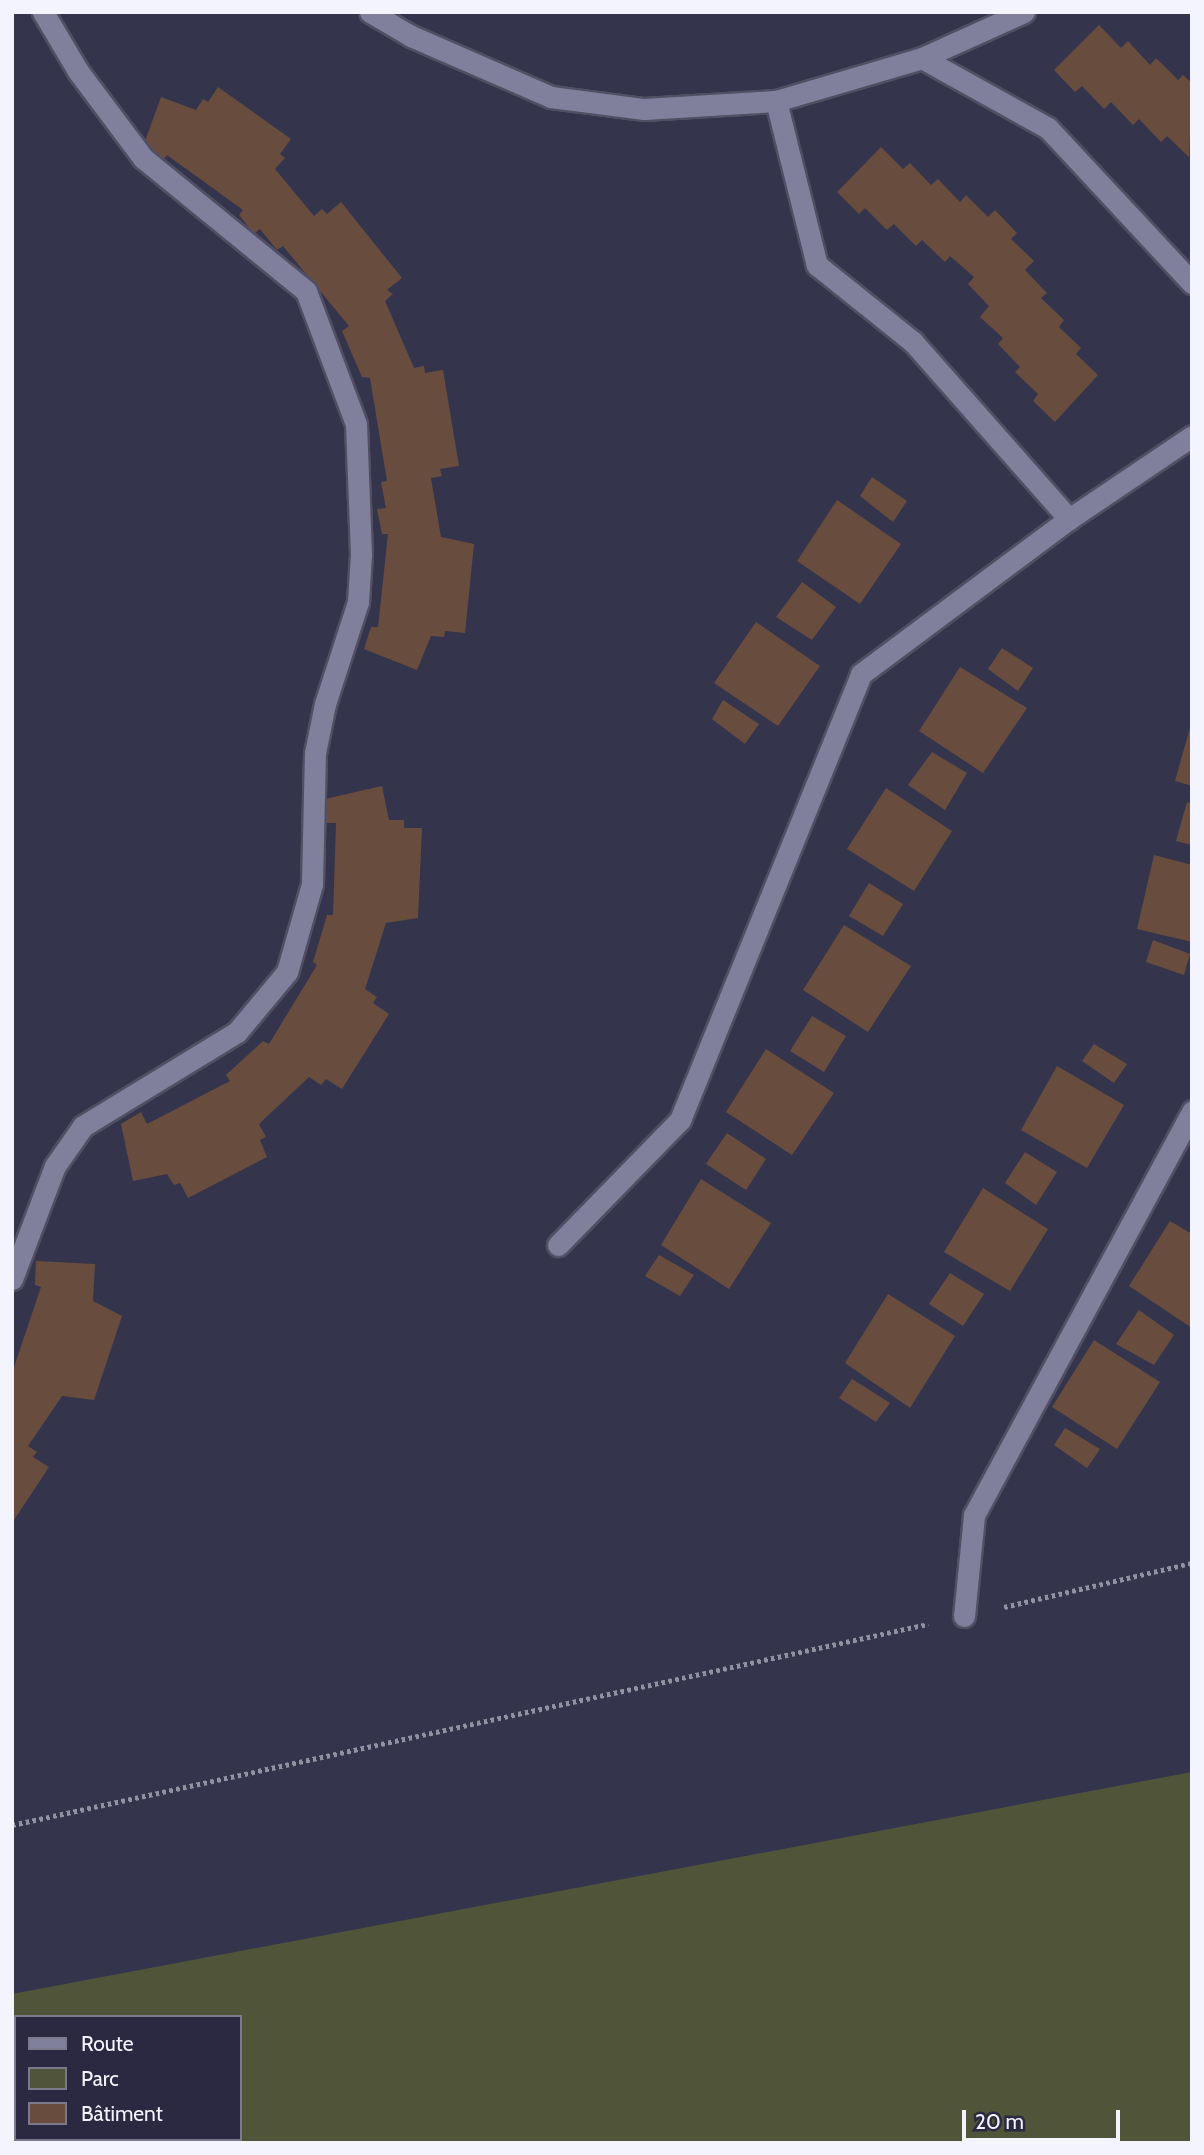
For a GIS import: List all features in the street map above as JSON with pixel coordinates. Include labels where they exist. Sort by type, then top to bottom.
[{"type":"street","points":[[12,1279],[55,1166],[83,1126],[237,1032],[287,972],[312,884],[315,753],[325,704],[358,601],[361,554],[356,424],[306,291],[144,158],[78,71],[43,12]]},
{"type":"street","points":[[370,12],[411,36],[551,97],[644,109],[776,101],[922,58],[1024,12]]},
{"type":"street","points":[[922,58],[1048,128],[1192,283]]},
{"type":"street","points":[[776,101],[817,265],[913,342],[1069,519]]},
{"type":"street","points":[[558,1245],[680,1120],[861,674],[1069,519],[1192,436]]},
{"type":"street","points":[[964,1616],[974,1515],[1192,1111]]},
{"type":"path","points":[[12,1825],[964,1616],[1192,1563]]},
{"type":"green space","points":[[1192,1772],[1192,2143],[12,2143],[12,1994]]},
{"type":"building","points":[[1099,25],[1121,48],[1128,41],[1150,65],[1156,58],[1178,80],[1183,75],[1192,83],[1189,157],[1167,136],[1161,142],[1139,119],[1133,125],[1111,102],[1104,109],[1082,86],[1075,92],[1054,70]]},
{"type":"building","points":[[218,87],[291,139],[280,154],[285,158],[275,169],[314,216],[322,209],[327,214],[341,202],[402,278],[387,290],[393,294],[385,301],[414,368],[424,366],[425,373],[443,370],[459,466],[440,469],[442,476],[431,478],[441,537],[474,544],[465,633],[445,631],[444,637],[431,636],[417,670],[364,649],[371,627],[378,627],[388,534],[382,534],[377,509],[386,508],[381,482],[387,481],[370,378],[362,377],[342,331],[349,326],[283,246],[277,250],[260,229],[254,234],[239,215],[243,210],[167,155],[163,160],[141,152],[161,97],[196,110],[203,99],[208,102]]},
{"type":"building","points":[[881,147],[903,169],[910,163],[931,185],[938,179],[960,202],[966,195],[988,217],[995,210],[1017,233],[1011,239],[1034,261],[1025,270],[1047,293],[1041,298],[1064,320],[1059,327],[1081,348],[1076,354],[1098,375],[1055,422],[1033,401],[1038,394],[1015,372],[1020,367],[998,344],[1003,338],[980,317],[989,306],[968,284],[974,277],[950,256],[945,262],[922,240],[916,246],[894,224],[887,230],[865,208],[859,214],[837,192]]},
{"type":"building","points":[[872,477],[907,501],[893,522],[860,496]]},
{"type":"building","points":[[837,500],[901,544],[860,604],[797,561]]},
{"type":"building","points":[[802,582],[836,607],[812,640],[776,617]]},
{"type":"building","points":[[756,622],[820,666],[778,726],[714,683]]},
{"type":"building","points":[[1002,648],[1033,668],[1018,691],[988,669]]},
{"type":"building","points":[[960,667],[1027,708],[983,773],[919,731]]},
{"type":"building","points":[[723,700],[759,724],[745,744],[712,719]]},
{"type":"building","points":[[1192,724],[1192,786],[1175,781]]},
{"type":"building","points":[[932,752],[967,773],[945,810],[908,785]]},
{"type":"building","points":[[382,786],[389,820],[404,820],[404,828],[422,828],[418,918],[386,923],[365,989],[377,997],[373,1003],[389,1014],[342,1089],[326,1079],[321,1085],[309,1077],[259,1124],[266,1137],[260,1140],[267,1157],[188,1198],[180,1183],[174,1185],[167,1174],[133,1181],[121,1124],[141,1112],[147,1124],[230,1081],[226,1075],[263,1041],[269,1044],[317,965],[313,962],[327,915],[333,915],[336,823],[323,823],[325,799]]},
{"type":"building","points":[[886,788],[952,831],[914,891],[847,849]]},
{"type":"building","points":[[1187,802],[1192,804],[1192,845],[1176,841]]},
{"type":"building","points":[[1154,855],[1192,865],[1192,942],[1137,929]]},
{"type":"building","points":[[869,883],[903,904],[883,936],[849,916]]},
{"type":"building","points":[[844,925],[911,966],[868,1032],[803,990]]},
{"type":"building","points":[[1153,940],[1190,954],[1184,975],[1146,962]]},
{"type":"building","points":[[812,1016],[846,1036],[824,1072],[790,1051]]},
{"type":"building","points":[[1094,1044],[1127,1064],[1114,1083],[1082,1061]]},
{"type":"building","points":[[766,1049],[834,1093],[792,1155],[726,1112]]},
{"type":"building","points":[[1057,1066],[1124,1105],[1087,1168],[1021,1130]]},
{"type":"building","points":[[727,1133],[766,1159],[746,1190],[706,1164]]},
{"type":"building","points":[[1025,1152],[1057,1172],[1036,1205],[1005,1183]]},
{"type":"building","points":[[701,1179],[771,1223],[729,1289],[661,1245]]},
{"type":"building","points":[[983,1188],[1048,1229],[1010,1291],[944,1252]]},
{"type":"building","points":[[1170,1221],[1192,1234],[1192,1328],[1129,1286]]},
{"type":"building","points":[[659,1255],[694,1275],[680,1296],[645,1276]]},
{"type":"building","points":[[36,1261],[95,1264],[93,1301],[122,1316],[94,1400],[62,1396],[28,1446],[37,1452],[33,1457],[49,1467],[12,1523],[12,1373],[41,1287],[35,1285]]},
{"type":"building","points":[[950,1273],[984,1294],[963,1326],[929,1304]]},
{"type":"building","points":[[888,1294],[955,1336],[910,1408],[845,1363]]},
{"type":"building","points":[[1139,1310],[1174,1335],[1154,1365],[1116,1344]]},
{"type":"building","points":[[1094,1340],[1160,1382],[1117,1449],[1052,1407]]},
{"type":"building","points":[[852,1379],[890,1403],[876,1422],[839,1398]]},
{"type":"building","points":[[1065,1428],[1100,1449],[1087,1468],[1054,1445]]}]
